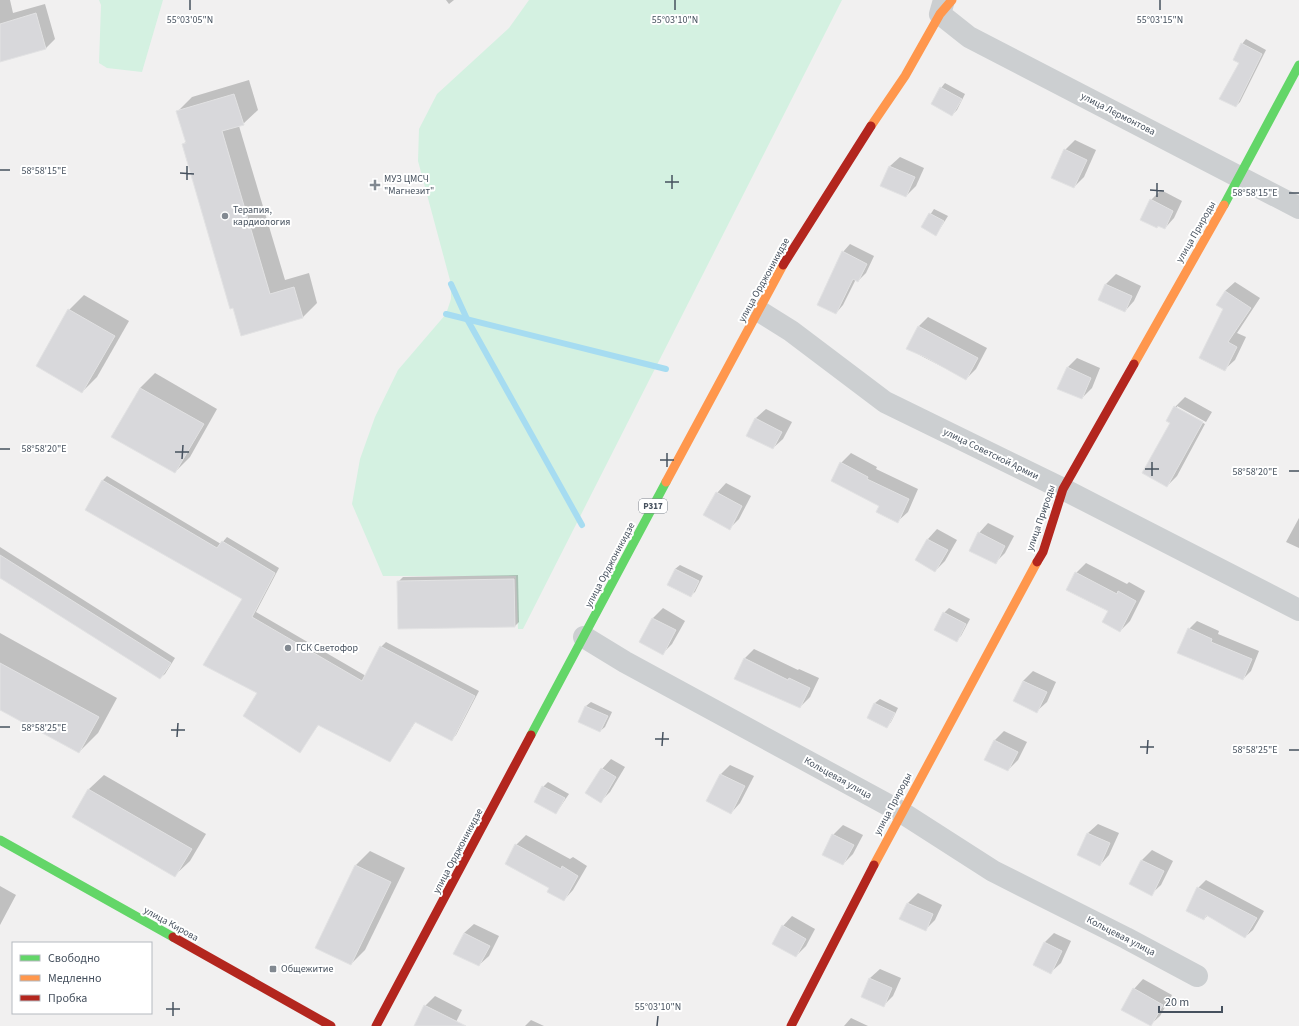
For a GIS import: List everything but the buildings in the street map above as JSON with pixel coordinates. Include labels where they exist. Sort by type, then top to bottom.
[{"type":"main road","name":"улица Орджоникидзе","points":[[376,1026],[702,413],[789,254],[824,197],[905,76],[945,5]]},
{"type":"main road","name":"улица Природы","points":[[791,1026],[900,812],[1043,552],[1063,489],[1240,177],[1299,65]]},
{"type":"main road","name":"улица Кирова","points":[[0,840],[330,1026]]},
{"type":"street","name":"улица Лермонтова","points":[[945,5],[969,37],[1299,208]]},
{"type":"street","name":"улица Советской Армии","points":[[759,311],[790,331],[885,402],[1063,489],[1299,610]]},
{"type":"street","name":"Кольцевая улица","points":[[584,637],[625,662],[900,812],[993,871],[1126,938],[1197,976]]},
{"type":"green space","points":[[99,0],[163,0],[142,72],[107,68],[99,63],[101,5]]},
{"type":"green space","points":[[529,0],[842,0],[523,629],[518,629],[516,576],[383,576],[352,504],[360,459],[375,417],[398,370],[446,314],[451,299],[451,284],[418,161],[419,129],[437,94],[509,28]]},
{"type":"waterway","points":[[451,284],[467,319],[582,525]]},
{"type":"waterway","points":[[446,314],[666,369]]},
{"type":"traffic: fast","points":[[1224,205],[1299,65]]},
{"type":"traffic: fast","points":[[531,735],[666,482]]},
{"type":"traffic: fast","points":[[0,840],[173,937]]},
{"type":"traffic: slow","points":[[871,126],[905,76],[940,14],[952,0]]},
{"type":"traffic: slow","points":[[1134,364],[1224,205]]},
{"type":"traffic: slow","points":[[666,482],[783,265]]},
{"type":"traffic: slow","points":[[874,865],[1037,562]]},
{"type":"traffic: jam","points":[[783,265],[871,126]]},
{"type":"traffic: jam","points":[[1037,562],[1043,552],[1063,489],[1134,364]]},
{"type":"traffic: jam","points":[[376,1026],[531,735]]},
{"type":"traffic: jam","points":[[791,1026],[874,865]]},
{"type":"traffic: jam","points":[[173,937],[331,1026]]},
{"type":"place","name":"МУЗ ЦМСЧ \"Магнезит\"","points":[[375,185]]},
{"type":"place","name":"Терапия, кардиология","points":[[225,216]]},
{"type":"place","name":"ГСК Светофор","points":[[288,648]]},
{"type":"place","name":"Общежитие","points":[[273,969]]}]
